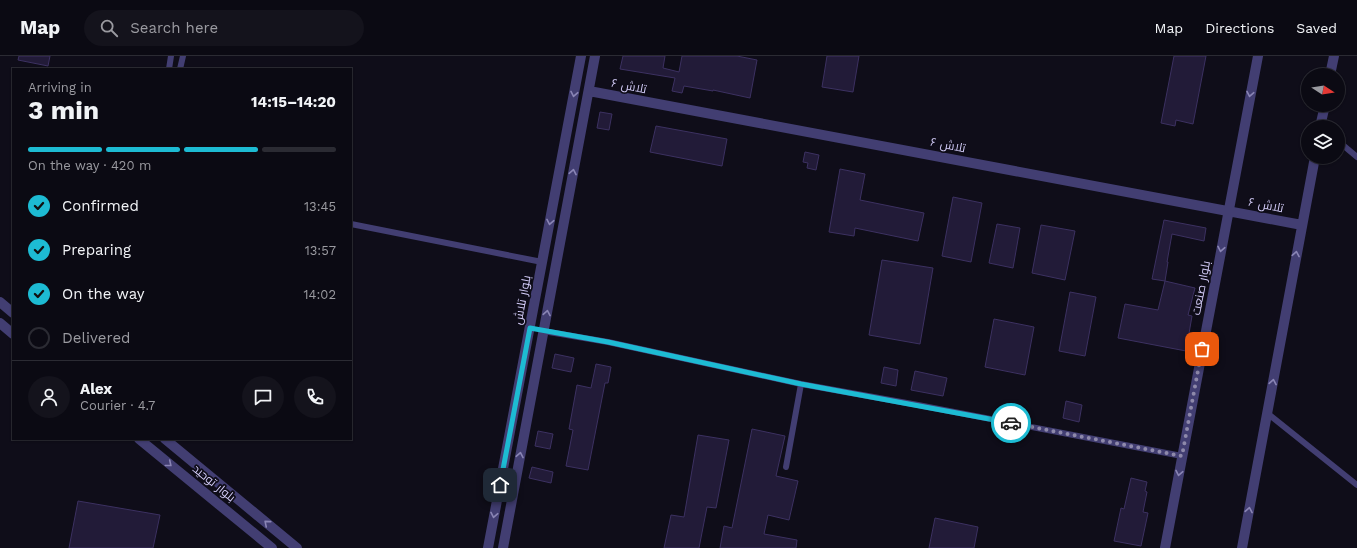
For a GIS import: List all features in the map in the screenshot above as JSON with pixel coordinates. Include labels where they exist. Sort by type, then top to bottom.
[{"type":"street","name":"بلوار تلاش","points":[[488,548],[581,56]]},
{"type":"street","points":[[503,548],[595,56]]},
{"type":"street","name":"بلوار صنعت","points":[[1165,548],[1258,56]]},
{"type":"street","points":[[1331,68],[1334,56]]},
{"type":"street","name":"تلاش ۶","points":[[589,91],[1302,225]]},
{"type":"street","points":[[1242,548],[1314,164]]},
{"type":"street","points":[[542,262],[555,264]]},
{"type":"street","points":[[0,302],[12,311]]},
{"type":"street","points":[[0,323],[12,333]]},
{"type":"street","points":[[530,328],[544,331]]},
{"type":"street","name":"بلوار توحید","points":[[140,440],[272,548]]},
{"type":"street","name":"بلوار توحید","points":[[167,440],[297,548]]},
{"type":"lane","points":[[169,68],[171,57],[182,58],[180,68]]},
{"type":"lane","points":[[1345,147],[1357,157]]},
{"type":"lane","points":[[352,224],[542,262]]},
{"type":"lane","points":[[544,331],[608,342],[801,384],[1182,456]]},
{"type":"lane","points":[[786,468],[801,384]]},
{"type":"lane","points":[[1267,413],[1357,485]]},
{"type":"building","points":[[19,56],[50,56],[48,66],[18,60]]},
{"type":"building","points":[[623,56],[665,56],[663,68],[679,72],[682,56],[737,56],[757,60],[750,98],[713,90],[684,86],[682,93],[672,91],[675,78],[620,69]]},
{"type":"building","points":[[827,56],[859,56],[853,92],[822,87]]},
{"type":"building","points":[[1174,56],[1206,56],[1193,124],[1176,120],[1175,126],[1161,123]]},
{"type":"building","points":[[600,112],[612,114],[609,130],[597,128]]},
{"type":"building","points":[[656,126],[727,139],[722,166],[650,152]]},
{"type":"building","points":[[805,152],[819,155],[816,170],[807,168],[808,163],[803,162]]},
{"type":"building","points":[[840,169],[865,174],[860,200],[924,213],[918,241],[855,228],[854,236],[829,232]]},
{"type":"building","points":[[953,197],[982,203],[971,262],[942,256]]},
{"type":"building","points":[[1164,220],[1206,228],[1204,241],[1172,234],[1165,281],[1152,279]]},
{"type":"building","points":[[997,224],[1020,228],[1013,268],[989,263]]},
{"type":"building","points":[[1041,225],[1075,231],[1065,280],[1032,273]]},
{"type":"building","points":[[882,260],[933,268],[920,344],[869,335]]},
{"type":"building","points":[[1165,281],[1195,288],[1188,315],[1192,316],[1186,351],[1118,338],[1125,304],[1158,310]]},
{"type":"building","points":[[1070,292],[1096,297],[1085,356],[1059,351]]},
{"type":"building","points":[[994,319],[1034,327],[1025,375],[985,367]]},
{"type":"building","points":[[555,354],[574,358],[571,372],[552,368]]},
{"type":"building","points":[[596,364],[611,367],[608,383],[605,383],[588,470],[566,466],[573,430],[569,429],[577,385],[591,388]]},
{"type":"building","points":[[884,367],[898,370],[896,386],[881,383]]},
{"type":"building","points":[[915,371],[947,378],[943,396],[911,390]]},
{"type":"building","points":[[1066,401],[1082,405],[1079,422],[1063,418]]},
{"type":"building","points":[[752,429],[785,436],[776,476],[798,481],[789,520],[768,515],[764,534],[797,540],[796,548],[720,548],[724,526],[732,528]]},
{"type":"building","points":[[538,431],[553,434],[550,449],[535,446]]},
{"type":"building","points":[[698,435],[729,440],[716,508],[707,507],[699,548],[664,548],[671,515],[684,517]]},
{"type":"building","points":[[532,467],[553,472],[551,483],[529,478]]},
{"type":"building","points":[[1131,478],[1147,482],[1145,491],[1147,492],[1143,512],[1148,513],[1141,546],[1114,541],[1121,508],[1124,509]]},
{"type":"building","points":[[78,501],[160,515],[153,548],[69,548]]},
{"type":"building","points":[[935,518],[978,527],[974,548],[929,548]]},
{"type":"way so far","points":[[1011,423],[1182,456],[1202,349]]},
{"type":"route","points":[[500,485],[530,328],[608,342],[801,384],[1011,423]]}]
